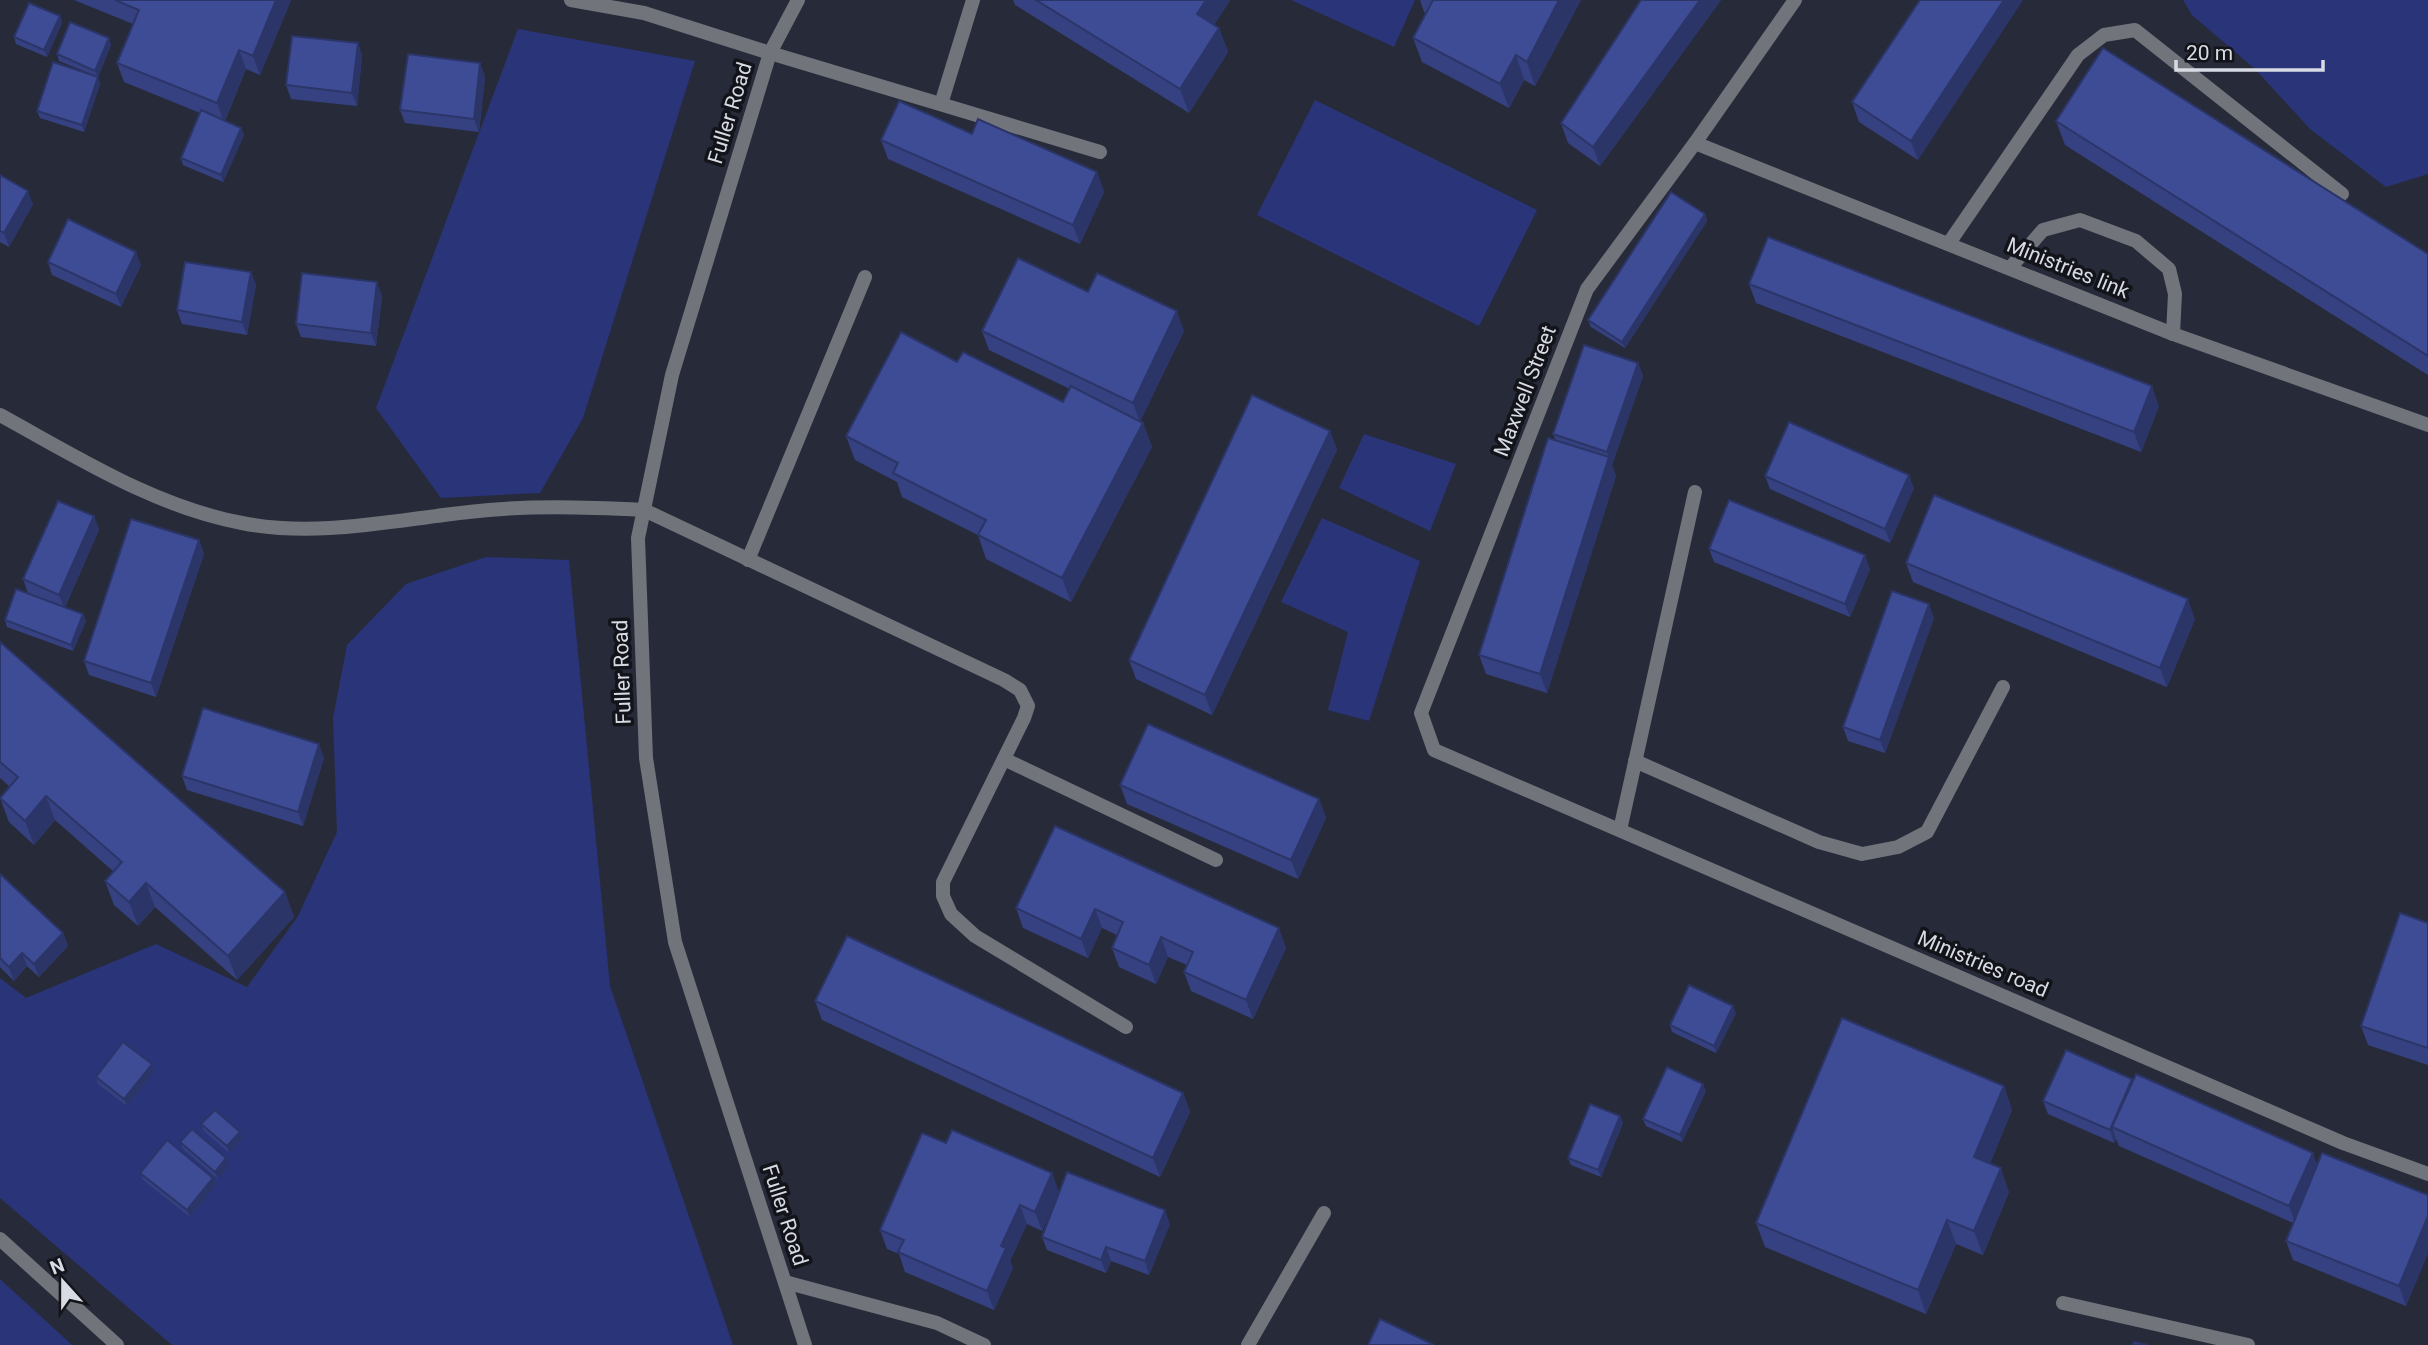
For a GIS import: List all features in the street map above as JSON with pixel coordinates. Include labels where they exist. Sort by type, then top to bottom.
[{"type":"street","points":[[571,0],[644,13],[1100,152]]},
{"type":"street","name":"Fuller Road","points":[[798,0],[770,53],[672,375],[638,538],[646,758],[675,942],[805,1345]]},
{"type":"street","points":[[941,104],[973,0]]},
{"type":"street","name":"Maxwell Street","points":[[1524,789],[1434,750],[1421,713],[1587,289],[1695,143],[1795,0]]},
{"type":"street","points":[[1949,243],[2078,55],[2104,34],[2135,30],[2342,194]]},
{"type":"street","name":"Ministries link","points":[[1695,143],[2173,334],[2428,425]]},
{"type":"street","points":[[2010,268],[2043,230],[2080,220],[2136,241],[2169,269],[2175,294],[2173,334]]},
{"type":"street","points":[[748,560],[865,277]]},
{"type":"street","points":[[0,415],[90,464],[172,504],[242,523],[316,530],[522,507],[582,506],[644,510],[1004,680],[1020,690],[1028,706],[943,882],[943,896],[951,914],[975,936],[1126,1027]]},
{"type":"street","points":[[1620,830],[1695,492]]},
{"type":"street","points":[[1635,761],[1819,842],[1861,854],[1898,847],[1927,832],[2003,687]]},
{"type":"street","points":[[1004,759],[1216,860]]},
{"type":"street","name":"Ministries road","points":[[1524,789],[2330,1138],[2428,1174]]},
{"type":"street","points":[[1248,1345],[1324,1213]]},
{"type":"street","points":[[0,1239],[117,1345]]},
{"type":"street","points":[[785,1282],[937,1323],[984,1345]]},
{"type":"street","points":[[2063,1303],[2248,1345]]},
{"type":"shaded area","points":[[1291,0],[1415,0],[1394,47]]},
{"type":"shaded area","points":[[2183,0],[2428,0],[2428,174],[2386,187],[2310,129],[2255,69],[2192,15]]},
{"type":"shaded area","points":[[518,29],[695,61],[583,418],[540,493],[441,498],[376,408]]},
{"type":"shaded area","points":[[1315,100],[1537,210],[1479,326],[1257,215]]},
{"type":"shaded area","points":[[1364,434],[1456,464],[1430,531],[1339,488]]},
{"type":"shaded area","points":[[1322,518],[1420,561],[1369,721],[1328,710],[1348,632],[1281,602]]},
{"type":"shaded area","points":[[486,557],[569,560],[610,986],[733,1345],[172,1345],[0,1198],[0,978],[26,998],[156,944],[247,987],[298,916],[337,832],[333,718],[347,645],[406,584]]},
{"type":"shaded area","points":[[0,1279],[72,1345],[0,1345]]},
{"type":"building","points":[[115,0],[276,0],[253,56],[239,50],[217,103],[117,63],[139,10]]},
{"type":"building","points":[[1036,0],[1206,0],[1197,14],[1219,28],[1180,89]]},
{"type":"building","points":[[1433,0],[1559,0],[1527,62],[1516,55],[1500,84],[1413,38]]},
{"type":"building","points":[[1641,0],[1700,0],[1593,147],[1561,123]]},
{"type":"building","points":[[1920,0],[2004,0],[1911,141],[1852,102]]},
{"type":"building","points":[[29,3],[60,16],[44,50],[14,37]]},
{"type":"building","points":[[70,22],[109,38],[95,71],[57,54]]},
{"type":"building","points":[[292,36],[358,43],[352,93],[286,85]]},
{"type":"building","points":[[2103,48],[2428,254],[2428,356],[2056,121]]},
{"type":"building","points":[[408,54],[480,63],[474,119],[400,110]]},
{"type":"building","points":[[53,62],[98,77],[82,125],[37,111]]},
{"type":"building","points":[[899,101],[972,134],[978,119],[1097,172],[1073,225],[881,140]]},
{"type":"building","points":[[201,110],[241,128],[221,175],[181,158]]},
{"type":"building","points":[[0,175],[28,191],[4,233],[0,231]]},
{"type":"building","points":[[1671,192],[1705,214],[1622,342],[1588,320]]},
{"type":"building","points":[[68,219],[136,252],[116,294],[48,262]]},
{"type":"building","points":[[1768,237],[2152,386],[2134,432],[1749,284]]},
{"type":"building","points":[[1018,258],[1088,292],[1097,273],[1177,311],[1133,403],[982,331]]},
{"type":"building","points":[[185,262],[251,272],[242,322],[177,310]]},
{"type":"building","points":[[302,273],[377,282],[371,333],[296,324]]},
{"type":"building","points":[[901,332],[957,362],[963,352],[1063,402],[1071,386],[1143,423],[1062,578],[978,535],[986,520],[893,473],[898,463],[846,436]]},
{"type":"building","points":[[1584,345],[1638,363],[1607,452],[1553,434]]},
{"type":"building","points":[[1252,395],[1330,431],[1205,695],[1129,660]]},
{"type":"building","points":[[1789,422],[1909,475],[1885,529],[1765,476]]},
{"type":"building","points":[[1548,438],[1609,457],[1540,674],[1479,655]]},
{"type":"building","points":[[1934,495],[2188,599],[2160,668],[1906,563]]},
{"type":"building","points":[[1729,500],[1865,555],[1845,604],[1709,549]]},
{"type":"building","points":[[58,501],[94,516],[59,595],[23,579]]},
{"type":"building","points":[[131,519],[199,540],[151,683],[84,661]]},
{"type":"building","points":[[16,589],[83,614],[71,645],[5,620]]},
{"type":"building","points":[[1892,591],[1929,604],[1880,740],[1843,727]]},
{"type":"building","points":[[0,642],[285,892],[228,956],[146,883],[129,902],[105,881],[122,862],[46,796],[25,821],[0,798],[18,777],[0,762]]},
{"type":"building","points":[[203,708],[319,744],[298,812],[182,776]]},
{"type":"building","points":[[1148,724],[1319,799],[1291,860],[1120,785]]},
{"type":"building","points":[[1055,826],[1279,928],[1246,1000],[1184,972],[1193,952],[1161,937],[1149,965],[1112,948],[1123,922],[1095,909],[1081,939],[1016,908]]},
{"type":"building","points":[[0,874],[63,933],[34,964],[22,953],[9,967],[0,958]]},
{"type":"building","points":[[2400,913],[2428,923],[2428,1048],[2361,1026]]},
{"type":"building","points":[[847,936],[1183,1093],[1153,1158],[815,1001]]},
{"type":"building","points":[[1689,985],[1733,1006],[1714,1046],[1670,1025]]},
{"type":"building","points":[[1842,1018],[2004,1086],[1974,1157],[2001,1168],[1974,1231],[1947,1220],[1918,1290],[1756,1223]]},
{"type":"building","points":[[123,1042],[152,1064],[124,1099],[96,1077]]},
{"type":"building","points":[[2066,1050],[2132,1079],[2110,1130],[2043,1101]]},
{"type":"building","points":[[1667,1067],[1703,1084],[1680,1135],[1643,1119]]},
{"type":"building","points":[[2136,1074],[2313,1153],[2289,1206],[2112,1127]]},
{"type":"building","points":[[1590,1104],[1620,1116],[1598,1170],[1568,1158]]},
{"type":"building","points":[[215,1110],[240,1132],[227,1146],[201,1124]]},
{"type":"building","points":[[192,1129],[226,1158],[215,1172],[180,1142]]},
{"type":"building","points":[[952,1130],[1052,1173],[1035,1212],[1020,1205],[1001,1246],[1006,1248],[987,1291],[898,1252],[904,1240],[880,1230],[922,1133],[946,1143]]},
{"type":"building","points":[[167,1140],[213,1178],[187,1210],[140,1173]]},
{"type":"building","points":[[2322,1153],[2428,1195],[2428,1216],[2399,1286],[2286,1241]]},
{"type":"building","points":[[1067,1172],[1165,1210],[1145,1261],[1106,1247],[1101,1260],[1042,1237]]},
{"type":"building","points":[[1380,1319],[1434,1345],[1368,1345]]}]
